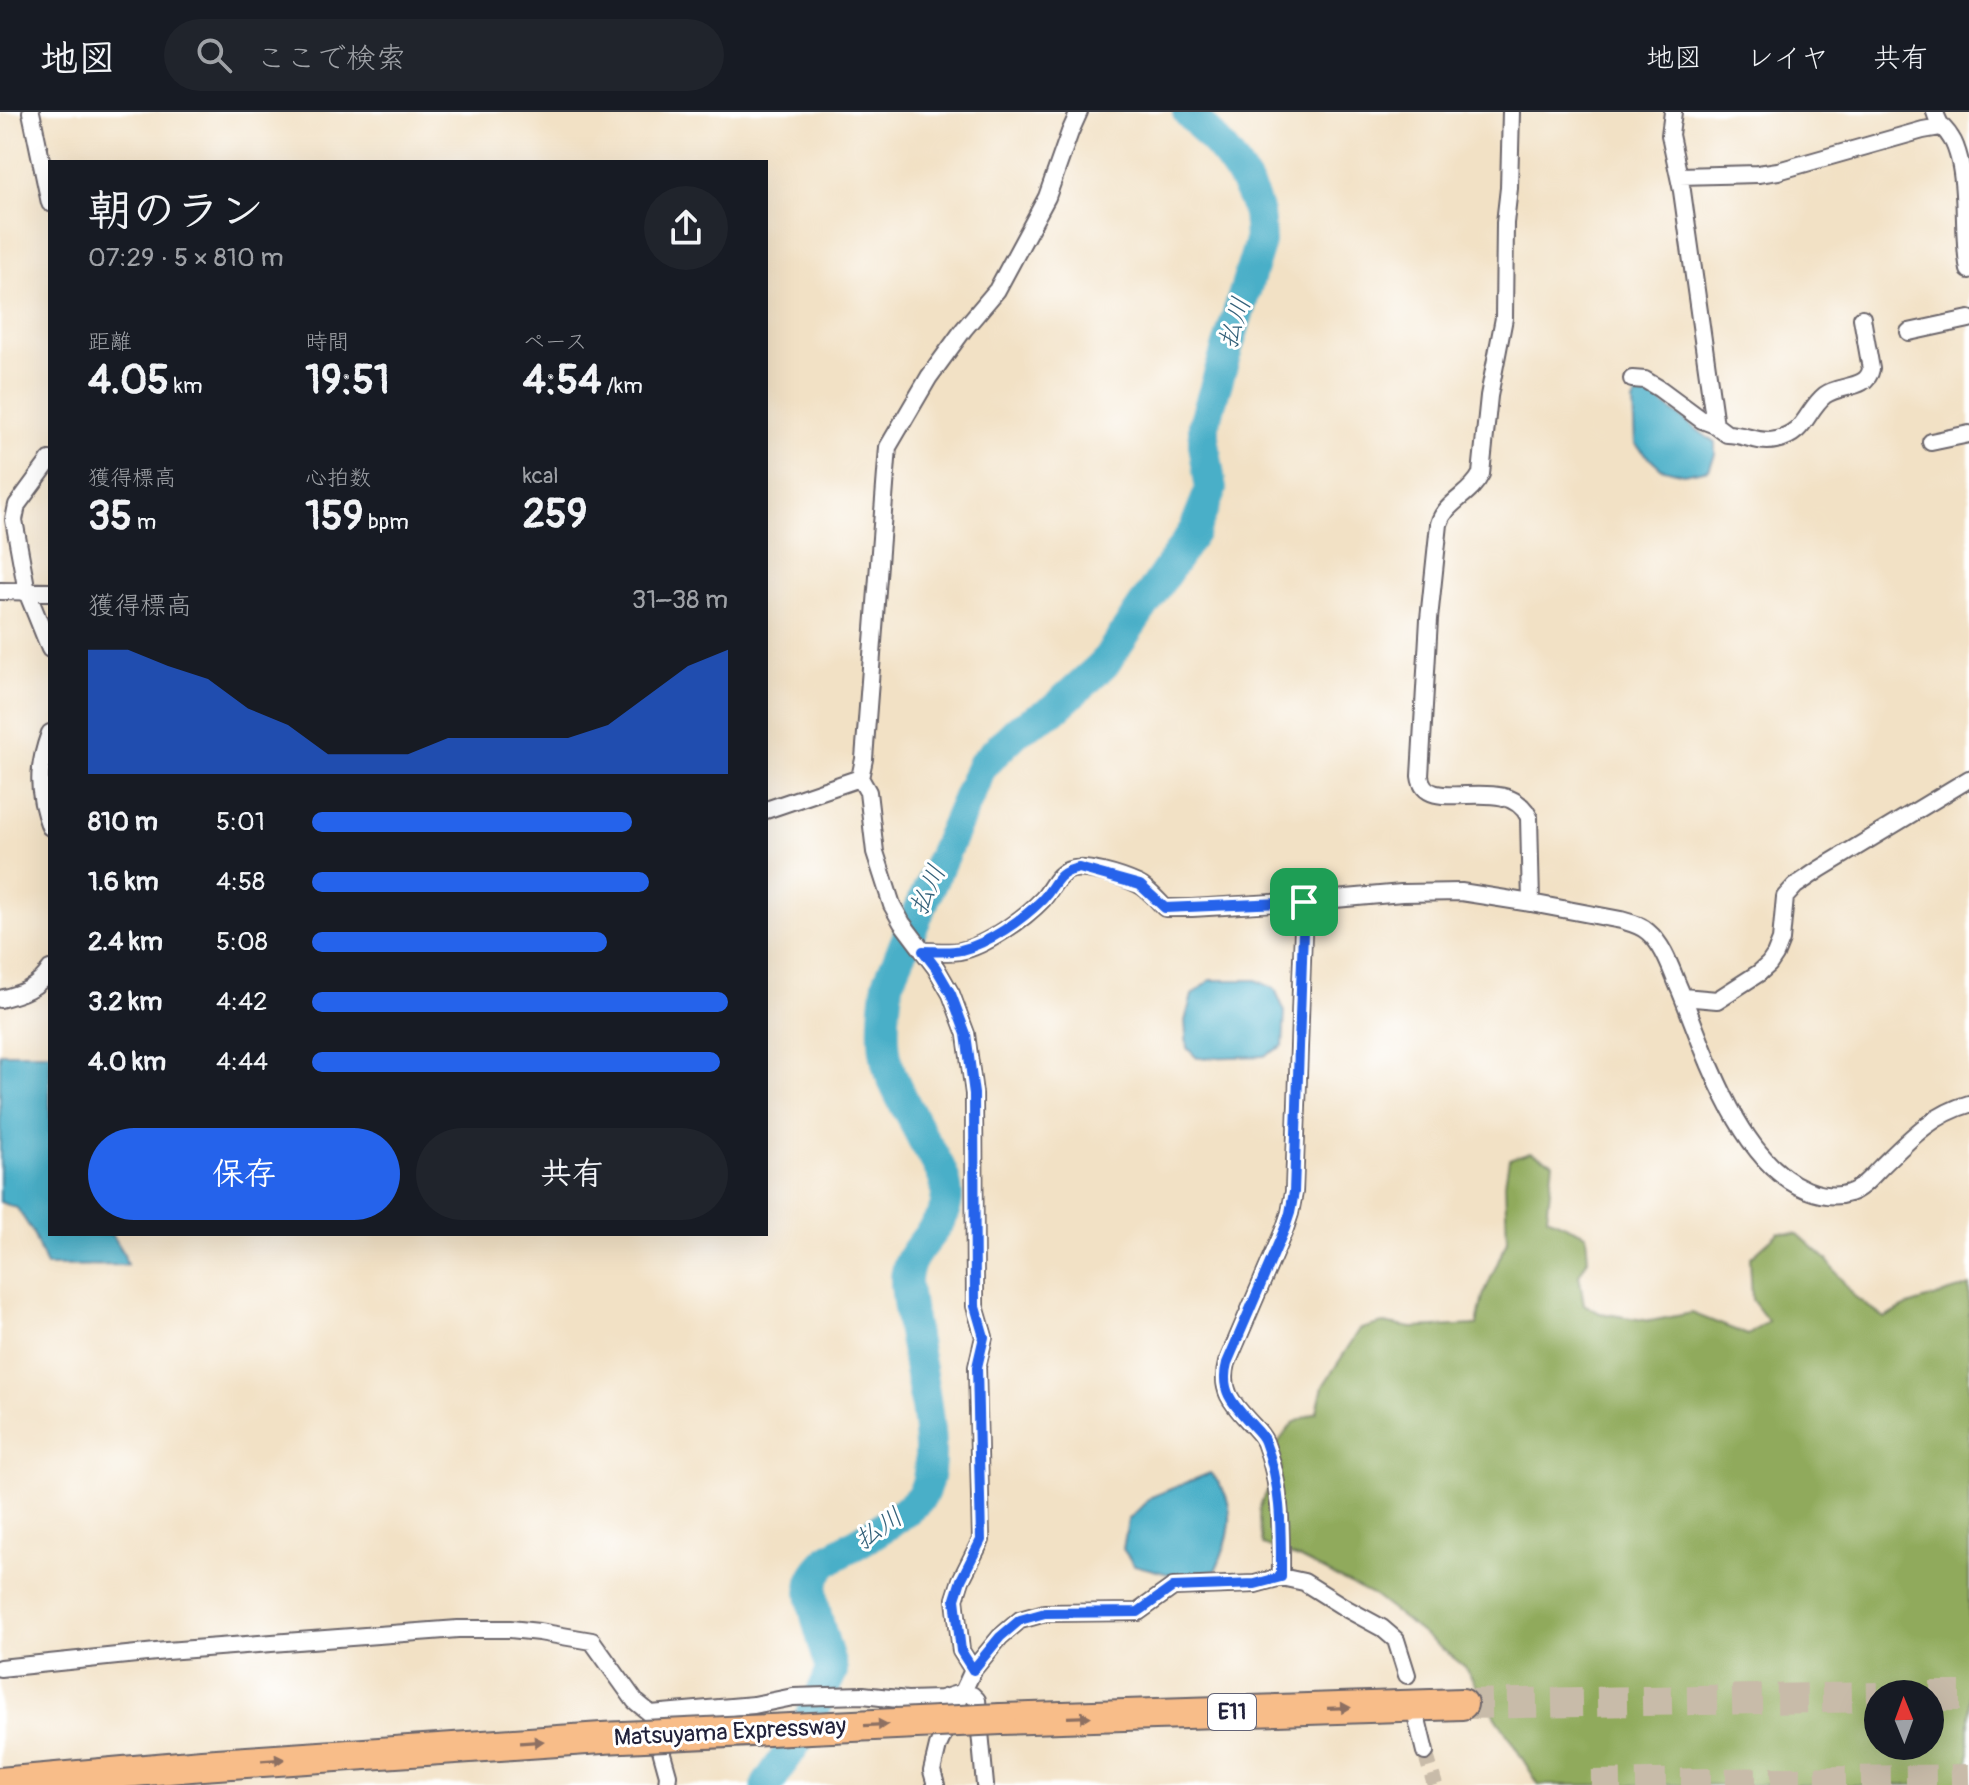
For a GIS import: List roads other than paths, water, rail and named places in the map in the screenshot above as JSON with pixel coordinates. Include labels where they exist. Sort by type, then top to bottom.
[{"type":"highway","name":"Matsuyama Expressway","points":[[0,1783],[202,1765],[602,1738],[1001,1719],[1462,1704]]},
{"type":"street","points":[[31,112],[48,193]]},
{"type":"street","points":[[973,1670],[961,1651],[955,1599],[981,1540],[977,1367],[984,1337],[975,1306],[974,1094],[966,1034],[951,994],[892,905],[875,852],[868,792],[860,778],[888,447],[929,377],[997,290],[1047,197],[1079,112]]},
{"type":"street","points":[[1511,112],[1504,318],[1489,396],[1481,474],[1475,485],[1442,515],[1439,524],[1429,619],[1420,776],[1421,785],[1437,795],[1495,795],[1508,797],[1525,808],[1529,817],[1531,903]]},
{"type":"street","points":[[1673,112],[1670,135],[1679,176],[1715,425]]},
{"type":"street","points":[[1679,176],[1778,171],[1923,130],[1938,120],[1958,152],[1966,194],[1964,248],[1969,270]]},
{"type":"street","points":[[1632,379],[1645,380],[1727,434],[1739,434],[1761,441],[1777,440],[1803,425],[1818,402],[1829,392],[1864,382],[1869,377],[1871,369],[1862,318]]},
{"type":"street","points":[[1909,332],[1969,319]]},
{"type":"street","points":[[1931,442],[1969,434]]},
{"type":"street","points":[[48,463],[17,505],[14,520],[27,592],[48,644]]},
{"type":"street","points":[[0,591],[48,592]]},
{"type":"street","points":[[48,738],[38,780],[48,822]]},
{"type":"street","points":[[768,809],[860,778]]},
{"type":"street","points":[[1683,997],[1717,1000],[1759,973],[1775,955],[1781,940],[1785,897],[1795,886],[1969,779]]},
{"type":"street","points":[[923,951],[960,951],[1009,928],[1046,896],[1067,870],[1079,868],[1140,885],[1165,908],[1461,892],[1635,924],[1650,932],[1683,997],[1729,1107],[1765,1160],[1800,1187],[1831,1196],[1850,1193],[1864,1184],[1931,1121],[1969,1104]]},
{"type":"street","points":[[1281,1577],[1281,1518],[1274,1468],[1263,1437],[1229,1396],[1224,1386],[1224,1374],[1285,1228],[1294,1192],[1304,902]]},
{"type":"street","points":[[0,999],[27,991],[48,973]]},
{"type":"street","points":[[936,1785],[932,1771],[938,1746],[973,1670],[1000,1637],[1020,1620],[1045,1613],[1138,1612],[1173,1587],[1255,1584],[1281,1577],[1304,1582],[1382,1628],[1396,1640],[1407,1675]]},
{"type":"street","points":[[0,1668],[288,1640],[458,1629],[550,1633],[592,1641],[635,1701],[651,1714],[668,1775],[667,1785]]},
{"type":"street","points":[[651,1714],[754,1705],[793,1697],[863,1695],[907,1700],[941,1699],[964,1692],[977,1700],[985,1785]]},
{"type":"street","points":[[1417,1719],[1425,1752]]},
{"type":"water","points":[[1638,391],[1648,393],[1715,443],[1715,455],[1709,469],[1683,474],[1661,468],[1635,444],[1633,402]]},
{"type":"water","points":[[1210,980],[1256,980],[1275,989],[1285,1012],[1283,1046],[1264,1056],[1197,1058],[1187,1048],[1185,1021],[1192,995]]},
{"type":"water","points":[[0,1053],[48,1053],[48,1236],[112,1236],[127,1265],[46,1266],[32,1231],[17,1208],[0,1202]]},
{"type":"water","points":[[1210,1473],[1226,1496],[1230,1520],[1229,1533],[1215,1571],[1172,1575],[1134,1565],[1123,1549],[1128,1520],[1151,1497]]},
{"type":"waterway","name":"払川","points":[[767,1785],[803,1732],[832,1671],[813,1601],[815,1576],[827,1561],[909,1508],[918,1500],[927,1482],[929,1427],[906,1280],[908,1267],[938,1223],[947,1198],[941,1171],[898,1092],[887,1062],[884,1022],[888,983],[982,765],[1019,729],[1053,710],[1104,664],[1194,531],[1211,489],[1204,424],[1260,242],[1259,222],[1245,182],[1219,145],[1188,112]]},
{"type":"tunnel","points":[[1944,1696],[1969,1696]]},
{"type":"tunnel","points":[[1462,1704],[1864,1697]]},
{"type":"tunnel","points":[[1425,1752],[1435,1785]]},
{"type":"tunnel","points":[[1591,1785],[1969,1779]]}]
